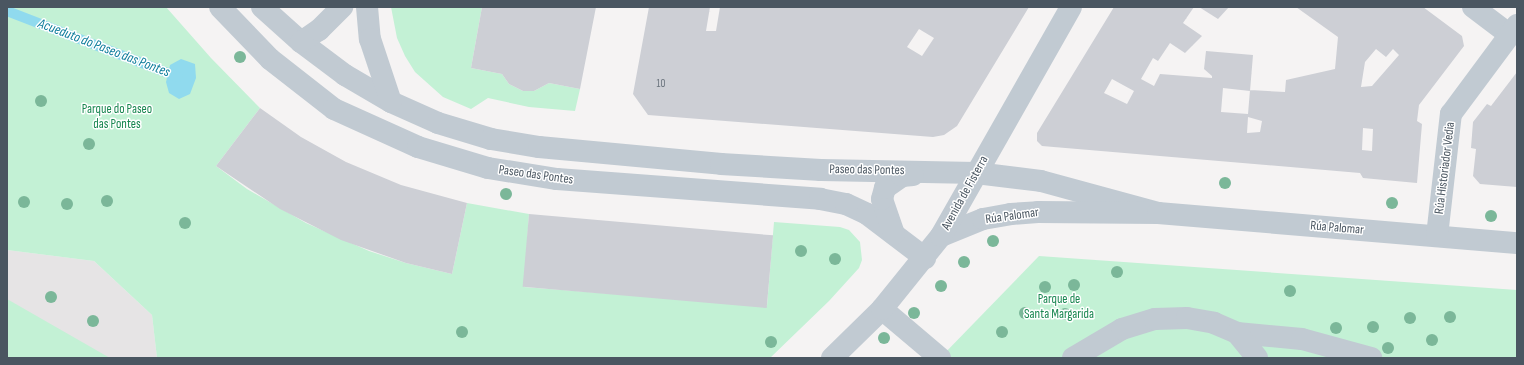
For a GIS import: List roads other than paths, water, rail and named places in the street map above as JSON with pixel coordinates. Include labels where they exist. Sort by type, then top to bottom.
[{"type":"street","name":"Paseo das Pontes","points":[[220,7],[270,59],[334,109],[418,147],[488,168],[557,179],[820,199],[846,204],[867,214],[925,258]]},
{"type":"street","name":"Paseo das Pontes","points":[[262,7],[301,42],[345,75],[391,102],[438,123],[491,139],[539,147],[729,164],[821,170],[936,171],[976,173]]},
{"type":"street","points":[[301,42],[319,30],[342,7]]},
{"type":"street","points":[[367,7],[370,39],[391,102]]},
{"type":"street","name":"Avenida de Fisterra","points":[[832,358],[882,309],[925,258],[941,236],[1071,7]]},
{"type":"street","points":[[1473,7],[1513,30]]},
{"type":"street","name":"Rúa Historiador Vedia","points":[[1437,236],[1451,114],[1513,30]]},
{"type":"street","name":"Paseo das Pontes","points":[[894,234],[882,199],[885,188],[902,176],[936,171]]},
{"type":"street","name":"Rúa Palomar","points":[[976,173],[1041,181],[1158,212]]},
{"type":"street","name":"Rúa Palomar","points":[[941,236],[983,219],[1011,214],[1038,212],[1158,212],[1517,243]]},
{"type":"street","points":[[882,309],[940,358]]},
{"type":"street","points":[[1073,358],[1122,329],[1155,319],[1187,318],[1214,323],[1237,333],[1302,338],[1371,358]]},
{"type":"street","points":[[1237,333],[1257,358]]},
{"type":"water","points":[[181,59],[195,64],[196,78],[190,94],[179,99],[169,93],[166,82],[170,65]]},
{"type":"waterway","name":"Acueduto do Paseo das Pontes","points":[[7,11],[178,77]]},
{"type":"park label","name":"Parque do Paseo das Pontes","points":[[117,118]]},
{"type":"park label","name":"Parque de Santa Margarida","points":[[1059,308]]}]
